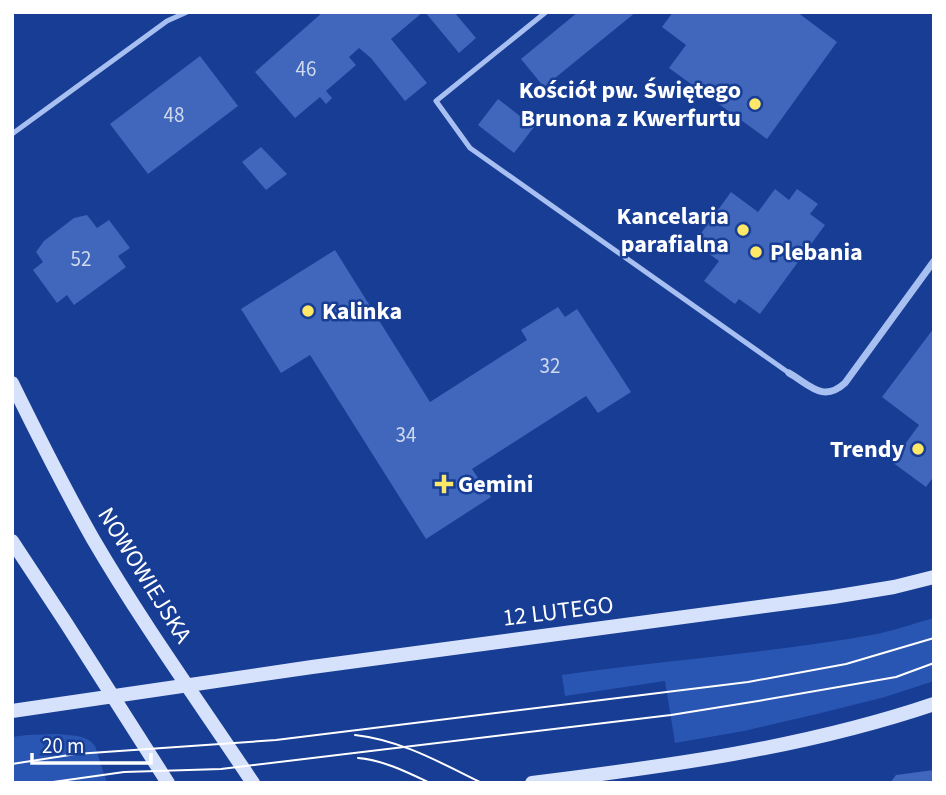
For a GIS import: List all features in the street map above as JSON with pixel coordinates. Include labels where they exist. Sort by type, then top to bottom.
[{"type":"main road","name":"NOWOWIEJSKA","points":[[12,383],[93,539],[253,783]]},
{"type":"main road","points":[[12,541],[168,783]]},
{"type":"main road","name":"12 LUTEGO","points":[[12,711],[833,597],[934,577]]},
{"type":"main road","points":[[532,783],[755,750],[823,736],[934,704]]},
{"type":"street","points":[[789,373],[817,391],[827,394],[838,390],[934,261]]},
{"type":"lane","points":[[12,134],[167,21],[187,12]]},
{"type":"lane","points":[[546,12],[436,101],[470,148],[789,373]]},
{"type":"shaded area","points":[[934,618],[934,681],[885,697],[744,731],[675,743],[665,681],[565,696],[562,675],[838,641]]},
{"type":"shaded area","points":[[57,734],[78,736],[91,742],[95,746],[107,783],[12,783],[12,737]]},
{"type":"building","points":[[323,12],[423,12],[391,39],[427,83],[405,101],[371,58],[359,48],[349,57],[356,65],[326,91],[332,98],[326,104],[320,97],[295,118],[255,72]]},
{"type":"building","points":[[425,12],[454,12],[476,38],[459,53]]},
{"type":"building","points":[[578,12],[636,12],[544,87],[521,59]]},
{"type":"building","name":"Kościół pw. Świętego Brunona z Kwerfurtu","points":[[673,12],[797,12],[837,42],[767,139],[669,68],[686,45],[662,27]]},
{"type":"building","points":[[200,56],[238,106],[148,174],[110,124]]},
{"type":"building","points":[[498,99],[534,127],[514,153],[478,125]]},
{"type":"building","points":[[261,147],[287,174],[266,190],[242,162]]},
{"type":"building","name":"Plebania","points":[[775,189],[789,200],[797,189],[818,204],[810,214],[825,225],[760,314],[739,299],[735,304],[704,281],[719,261],[694,243],[731,192],[758,212]]},
{"type":"building","points":[[87,215],[97,228],[109,220],[130,248],[118,256],[126,267],[74,305],[67,295],[57,303],[33,270],[43,262],[36,252],[44,241],[74,218]]},
{"type":"building","points":[[335,250],[430,402],[527,340],[521,330],[558,307],[565,317],[577,309],[631,392],[598,413],[586,396],[472,469],[491,497],[426,539],[310,355],[281,373],[241,309]]},
{"type":"building","points":[[934,328],[934,476],[926,487],[892,462],[919,425],[882,397]]},
{"type":"building","points":[[934,770],[934,783],[890,783],[896,775]]},
{"type":"tram line","points":[[12,764],[76,754],[276,740],[748,682],[846,664],[934,638]]},
{"type":"tram line","points":[[46,783],[124,772],[221,769],[671,715],[896,677],[934,663]]},
{"type":"tram line","points":[[355,735],[405,747],[482,783]]},
{"type":"tram line","points":[[358,758],[386,764],[430,783]]},
{"type":"place","name":"Kościół pw. Świętego Brunona z Kwerfurtu","points":[[755,104]]},
{"type":"place","name":"Kancelaria parafialna","points":[[743,230]]},
{"type":"place","name":"Plebania","points":[[756,252]]},
{"type":"place","name":"Kalinka","points":[[308,311]]},
{"type":"place","name":"Trendy","points":[[918,449]]},
{"type":"place","name":"Gemini","points":[[444,484]]}]
